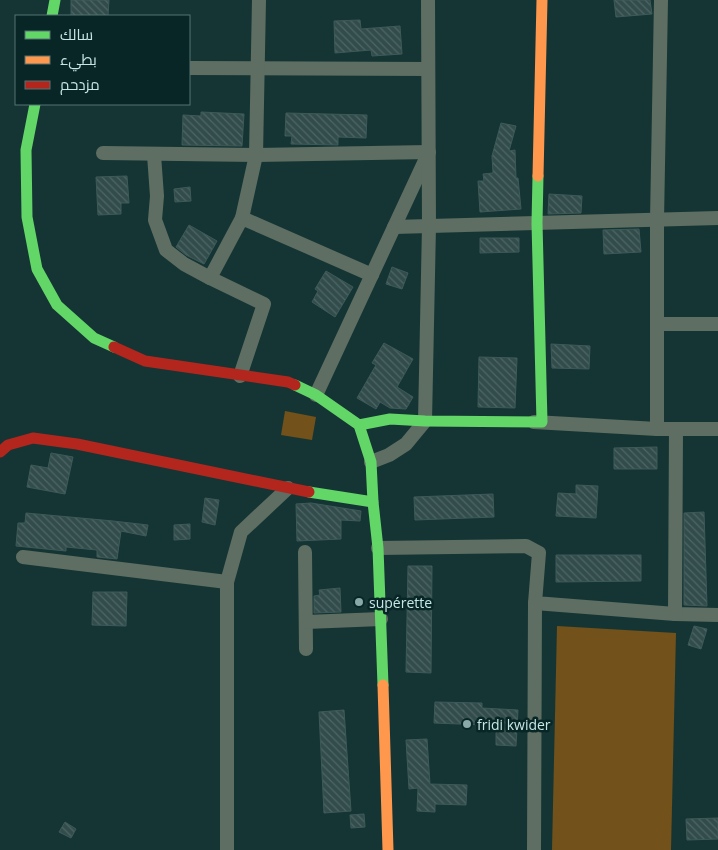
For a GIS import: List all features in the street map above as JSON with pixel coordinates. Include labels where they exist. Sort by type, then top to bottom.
[{"type":"main road","points":[[52,15],[54,0]]},
{"type":"main road","points":[[359,425],[390,419],[542,422],[537,223],[542,0]]},
{"type":"main road","points":[[36,105],[26,150],[27,216],[37,269],[57,305],[94,338],[145,361],[288,382],[316,395],[359,425],[371,462],[378,548],[388,850]]},
{"type":"main road","points":[[0,452],[8,445],[33,438],[77,444],[288,488],[373,502]]},
{"type":"street","points":[[210,278],[242,218],[256,156],[259,0]]},
{"type":"street","points":[[371,462],[389,455],[406,444],[425,421],[429,226],[428,0]]},
{"type":"street","points":[[657,429],[657,220],[661,0]]},
{"type":"street","points":[[190,68],[428,69]]},
{"type":"street","points":[[103,153],[256,156],[429,152]]},
{"type":"street","points":[[316,395],[429,152]]},
{"type":"street","points":[[154,155],[157,196],[155,220],[166,250],[184,264],[264,304],[240,376]]},
{"type":"street","points":[[242,218],[372,275]]},
{"type":"street","points":[[394,227],[718,218]]},
{"type":"street","points":[[657,324],[718,324]]},
{"type":"street","points":[[531,422],[657,429],[718,429]]},
{"type":"street","points":[[675,614],[676,429]]},
{"type":"street","points":[[227,850],[227,582],[241,532],[288,488]]},
{"type":"street","points":[[378,548],[526,546],[539,553],[535,603],[534,850]]},
{"type":"street","points":[[305,552],[306,649]]},
{"type":"street","points":[[23,558],[227,582]]},
{"type":"street","points":[[535,603],[675,614],[718,615]]},
{"type":"street","points":[[306,622],[381,619]]},
{"type":"shaded area","points":[[285,411],[316,417],[312,440],[281,435]]},
{"type":"shaded area","points":[[557,626],[676,633],[671,850],[552,850]]},
{"type":"building","points":[[71,0],[109,0],[108,15],[71,15]]},
{"type":"building","points":[[614,0],[650,0],[652,14],[616,17]]},
{"type":"building","points":[[360,20],[361,29],[400,26],[402,54],[372,56],[371,50],[335,53],[334,21]]},
{"type":"building","points":[[201,112],[244,114],[242,146],[182,145],[183,115],[201,116]]},
{"type":"building","points":[[286,113],[367,115],[366,138],[338,137],[338,145],[291,144],[292,136],[285,136]]},
{"type":"building","points":[[501,123],[516,126],[509,151],[515,150],[516,178],[518,178],[521,209],[480,212],[478,181],[484,181],[483,174],[493,173],[492,156]]},
{"type":"building","points":[[127,176],[129,203],[121,203],[121,214],[98,215],[96,177]]},
{"type":"building","points":[[190,187],[191,201],[175,202],[174,189]]},
{"type":"building","points":[[549,194],[582,196],[581,213],[548,214]]},
{"type":"building","points":[[189,225],[217,241],[204,264],[186,255],[176,247]]},
{"type":"building","points":[[639,229],[641,252],[604,254],[603,230]]},
{"type":"building","points":[[480,238],[519,238],[519,252],[480,253]]},
{"type":"building","points":[[392,267],[408,273],[402,289],[386,284]]},
{"type":"building","points":[[326,271],[353,287],[335,317],[312,302],[318,291],[315,289]]},
{"type":"building","points":[[384,343],[413,359],[397,387],[413,397],[406,409],[390,408],[380,402],[376,409],[357,398],[376,365],[372,363]]},
{"type":"building","points":[[551,344],[590,346],[589,369],[552,368]]},
{"type":"building","points":[[479,357],[517,358],[515,408],[478,407]]},
{"type":"building","points":[[657,447],[657,469],[614,469],[614,448]]},
{"type":"building","points":[[51,453],[73,457],[65,494],[27,487],[31,465],[48,468]]},
{"type":"building","points":[[576,485],[598,486],[596,518],[556,516],[558,493],[576,494]]},
{"type":"building","points":[[493,494],[494,517],[415,520],[414,497]]},
{"type":"building","points":[[205,498],[219,500],[215,525],[202,522]]},
{"type":"building","points":[[311,503],[361,511],[360,521],[341,520],[341,539],[297,541],[296,504]]},
{"type":"building","points":[[704,512],[707,606],[684,605],[684,513]]},
{"type":"building","points":[[26,513],[148,525],[146,536],[121,531],[117,559],[97,557],[97,550],[66,547],[66,551],[16,546],[18,523],[25,523]]},
{"type":"building","points":[[190,524],[190,539],[174,540],[174,525]]},
{"type":"building","points":[[556,555],[641,555],[641,581],[556,582]]},
{"type":"building","points":[[408,566],[432,566],[431,673],[406,672]]},
{"type":"building","points":[[340,588],[341,612],[314,613],[314,596],[320,595],[319,590]]},
{"type":"building","points":[[93,592],[127,592],[126,626],[92,625]]},
{"type":"building","points":[[694,626],[707,629],[701,649],[688,645]]},
{"type":"building","points":[[435,702],[482,703],[482,708],[518,710],[516,746],[496,745],[496,728],[485,728],[485,725],[434,723]]},
{"type":"building","points":[[344,710],[351,811],[324,813],[319,712]]},
{"type":"building","points":[[427,739],[430,784],[467,785],[466,805],[435,804],[435,812],[417,811],[418,788],[409,789],[406,740]]},
{"type":"building","points":[[364,814],[365,827],[351,828],[350,815]]},
{"type":"building","points":[[718,818],[718,839],[687,840],[686,819]]},
{"type":"building","points":[[65,822],[76,829],[71,838],[59,832]]},
{"type":"traffic: fast","points":[[52,15],[55,0]]},
{"type":"traffic: fast","points":[[35,105],[26,150],[27,217],[37,269],[57,305],[94,338],[114,347]]},
{"type":"traffic: fast","points":[[359,425],[390,419],[542,422],[537,223],[538,176]]},
{"type":"traffic: fast","points":[[295,385],[316,395],[359,425],[371,462],[378,548],[383,685]]},
{"type":"traffic: fast","points":[[309,492],[373,502]]},
{"type":"traffic: slow","points":[[538,176],[542,0]]},
{"type":"traffic: slow","points":[[383,685],[388,850]]},
{"type":"traffic: jam","points":[[114,347],[145,361],[288,382],[295,385]]},
{"type":"traffic: jam","points":[[0,452],[8,445],[33,438],[77,444],[309,492]]},
{"type":"place","name":"supérette","points":[[359,602]]},
{"type":"place","name":"fridi kwider","points":[[467,724]]}]
